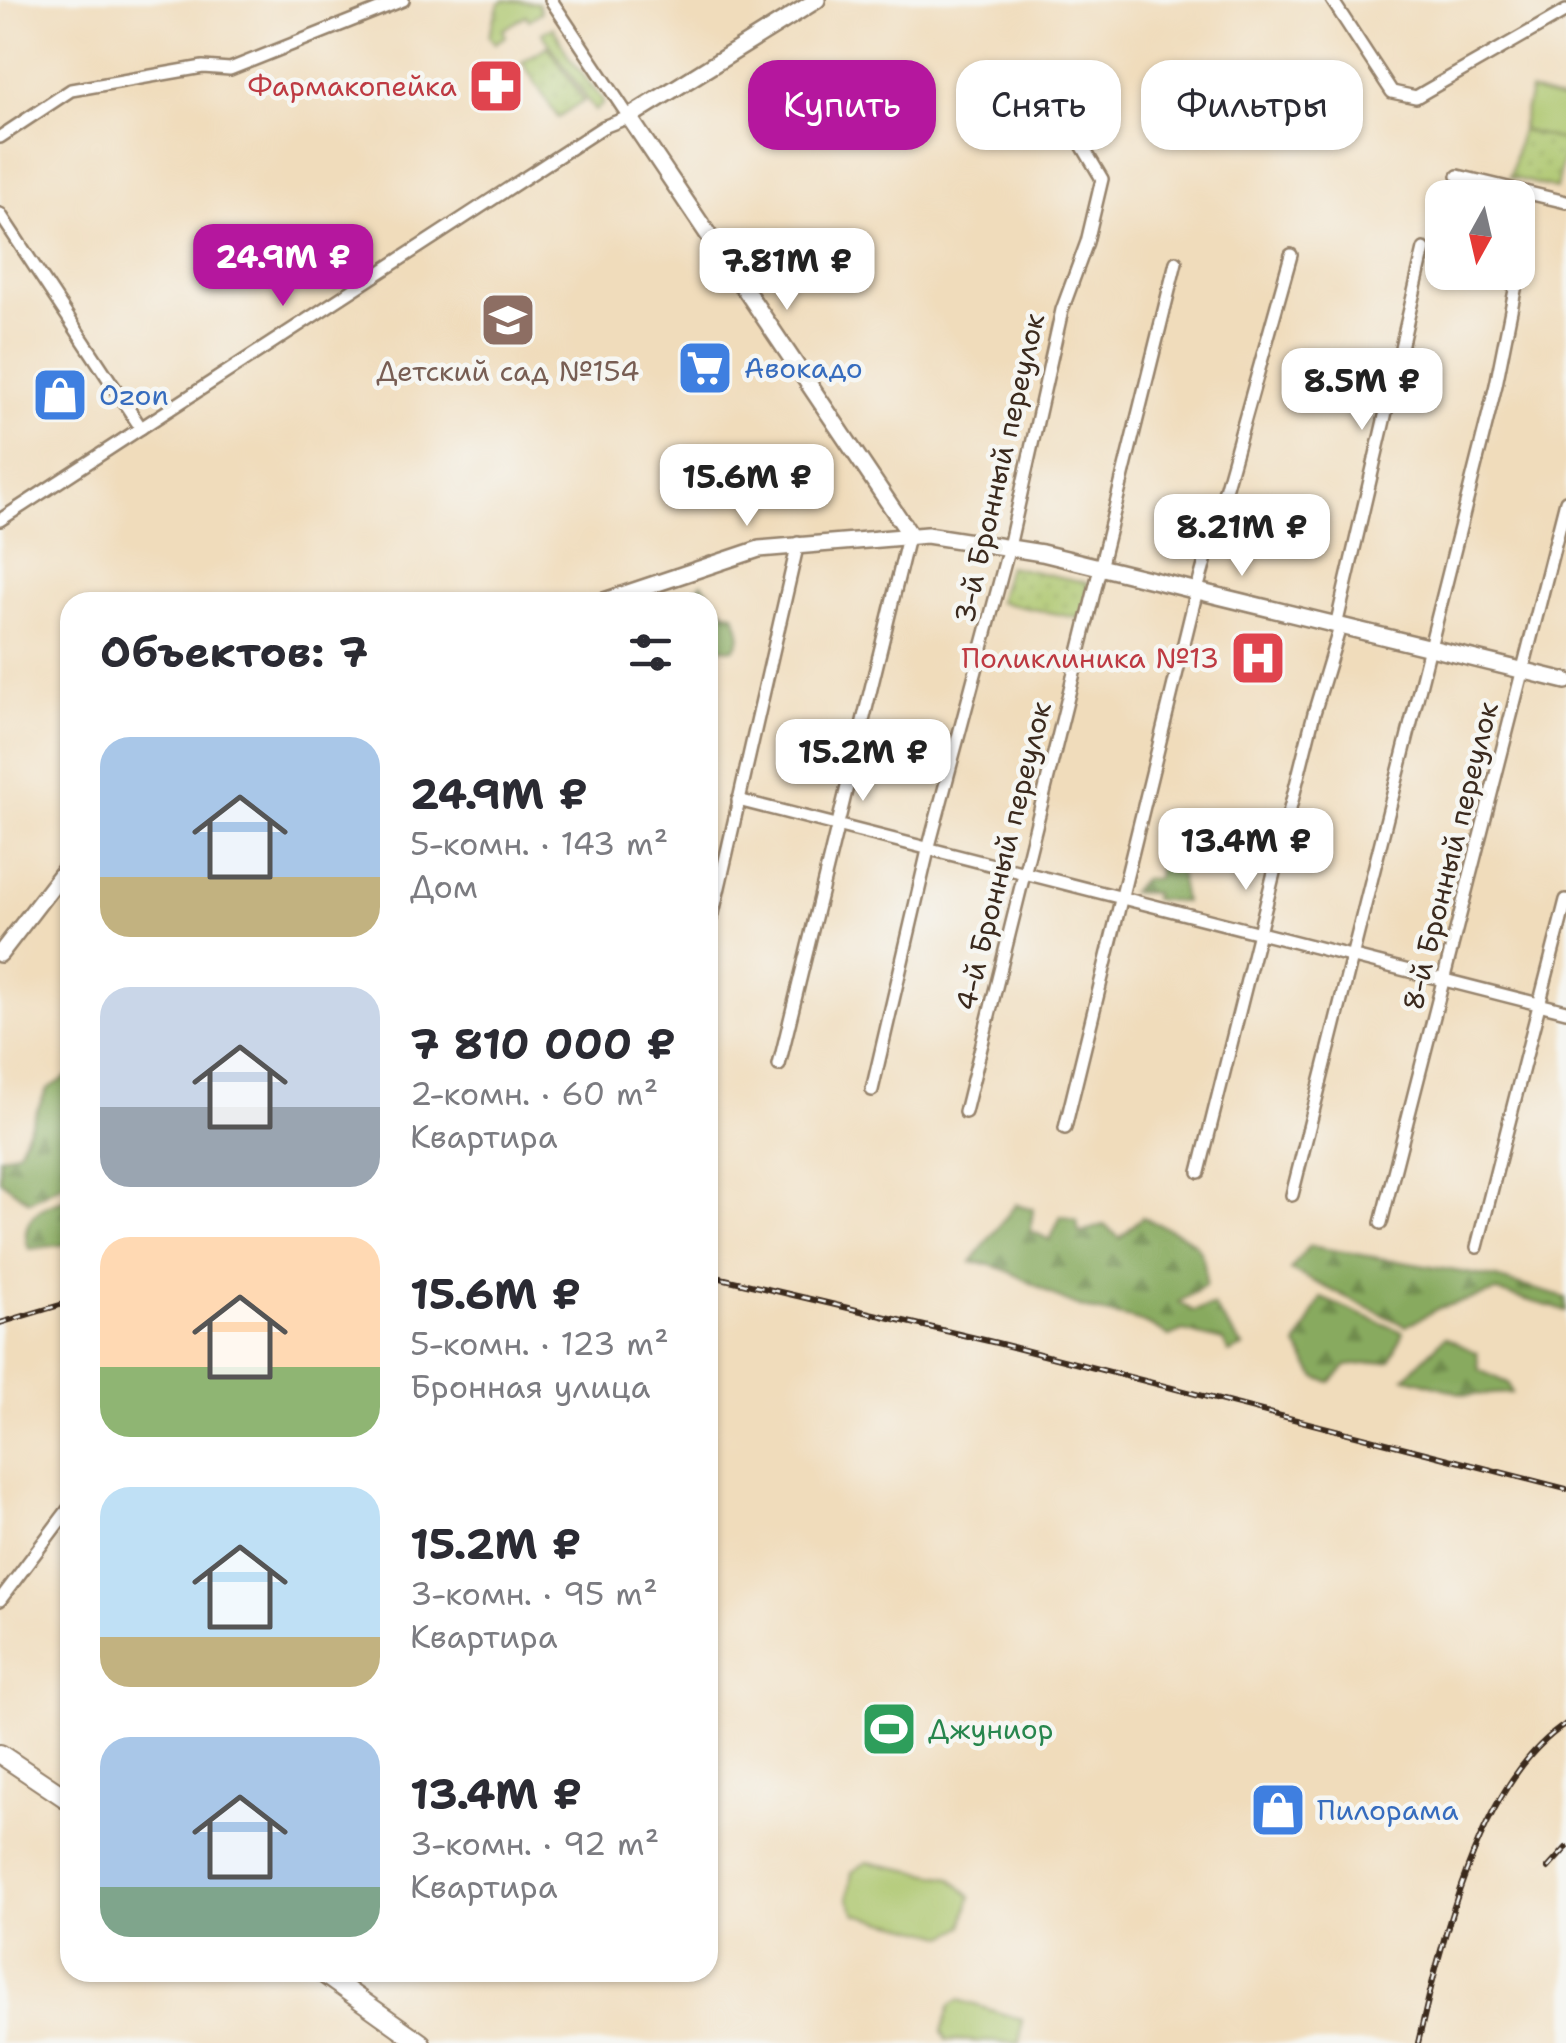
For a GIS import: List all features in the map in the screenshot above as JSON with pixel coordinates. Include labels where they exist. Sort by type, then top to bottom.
[{"type":"main road","points":[[0,1754],[60,1794]]},
{"type":"main road","points":[[335,1982],[421,2043]]},
{"type":"street","points":[[0,137],[71,90],[203,67],[230,69],[404,0]]},
{"type":"street","points":[[551,0],[909,533],[779,1065]]},
{"type":"street","points":[[0,520],[603,127],[629,117],[817,0]]},
{"type":"street","points":[[1332,0],[1392,92],[1405,97],[1428,90],[1566,11]]},
{"type":"street","name":"3-й Бронный переулок","points":[[872,1090],[930,846],[1009,546],[1062,310],[1087,242],[1102,178],[1085,150]]},
{"type":"street","points":[[1458,176],[1566,202]]},
{"type":"street","points":[[0,214],[141,428]]},
{"type":"street","points":[[1198,1172],[1338,627],[1424,249]]},
{"type":"street","points":[[1065,1128],[1196,590],[1291,255]]},
{"type":"street","name":"4-й Бронный переулок","points":[[965,1112],[1176,262]]},
{"type":"street","points":[[1292,1195],[1496,385],[1515,290]]},
{"type":"street","name":"8-й Бронный переулок","points":[[1381,1224],[1566,501]]},
{"type":"street","points":[[629,592],[732,556],[798,543],[909,533],[1009,546],[1098,566],[1566,681]]},
{"type":"street","points":[[718,890],[798,543]]},
{"type":"street","points":[[738,800],[1566,1011]]},
{"type":"street","points":[[0,954],[60,881]]},
{"type":"street","points":[[1476,1246],[1566,900]]},
{"type":"street","points":[[0,1600],[60,1520]]},
{"type":"green space","points":[[499,3],[538,3],[541,12],[529,20],[526,15],[503,30],[506,36],[495,43],[489,36]]},
{"type":"green space","points":[[553,27],[569,57],[602,99],[603,104],[595,111],[542,33]]},
{"type":"green space","points":[[548,46],[584,101],[558,118],[522,62]]},
{"type":"green space","points":[[1530,91],[1566,101],[1566,141],[1521,130]]},
{"type":"green space","points":[[1521,130],[1566,141],[1556,189],[1535,184],[1535,180],[1510,177]]},
{"type":"green space","points":[[1008,566],[1089,583],[1082,619],[998,602]]},
{"type":"green space","points":[[702,583],[709,592],[694,592]]},
{"type":"green space","points":[[718,603],[724,611],[734,614],[740,632],[734,649],[720,648]]},
{"type":"green space","points":[[1168,851],[1178,863],[1184,902],[1153,899],[1154,893],[1131,892],[1142,880],[1157,878],[1161,856]]},
{"type":"green space","points":[[60,1081],[60,1185],[29,1201],[0,1180],[0,1157],[18,1151],[47,1089]]},
{"type":"green space","points":[[60,1202],[60,1245],[29,1249],[26,1238],[30,1221]]},
{"type":"green space","points":[[1016,1204],[1033,1209],[1031,1231],[1050,1240],[1061,1216],[1077,1220],[1079,1233],[1104,1225],[1120,1238],[1142,1217],[1181,1234],[1197,1247],[1202,1257],[1205,1286],[1179,1302],[1193,1311],[1213,1306],[1243,1347],[1229,1353],[1223,1341],[1183,1331],[1169,1337],[1146,1324],[1072,1304],[999,1267],[971,1262]]},
{"type":"green space","points":[[1309,1246],[1496,1278],[1566,1298],[1566,1311],[1497,1292],[1439,1308],[1406,1326],[1290,1270]]},
{"type":"green space","points":[[1321,1298],[1403,1332],[1390,1361],[1347,1366],[1331,1382],[1316,1378],[1297,1346]]},
{"type":"green space","points":[[1445,1337],[1477,1353],[1479,1370],[1509,1384],[1512,1393],[1467,1395],[1405,1377]]},
{"type":"green space","points":[[867,1862],[950,1878],[971,1896],[963,1927],[946,1936],[856,1914],[848,1898],[852,1872]]},
{"type":"green space","points":[[959,2000],[1022,2020],[1020,2043],[946,2040],[942,2031],[950,2005]]},
{"type":"railway","points":[[718,1277],[997,1343],[1566,1489]]},
{"type":"railway","points":[[0,1323],[60,1305]]},
{"type":"railway","points":[[1418,2043],[1451,1915],[1486,1825],[1509,1784],[1535,1750],[1566,1724]]},
{"type":"railway","points":[[1548,1868],[1566,1848]]},
{"type":"place","name":"Фармакопейка","points":[[496,86]]},
{"type":"place","name":"Детский сад №154","points":[[508,320]]},
{"type":"place","name":"Авокадо","points":[[705,368]]},
{"type":"place","name":"Ozon","points":[[60,395]]},
{"type":"place","name":"Поликлиника №13","points":[[1258,658]]},
{"type":"place","name":"Джуниор","points":[[889,1729]]},
{"type":"place","name":"Пилорама","points":[[1278,1810]]}]
